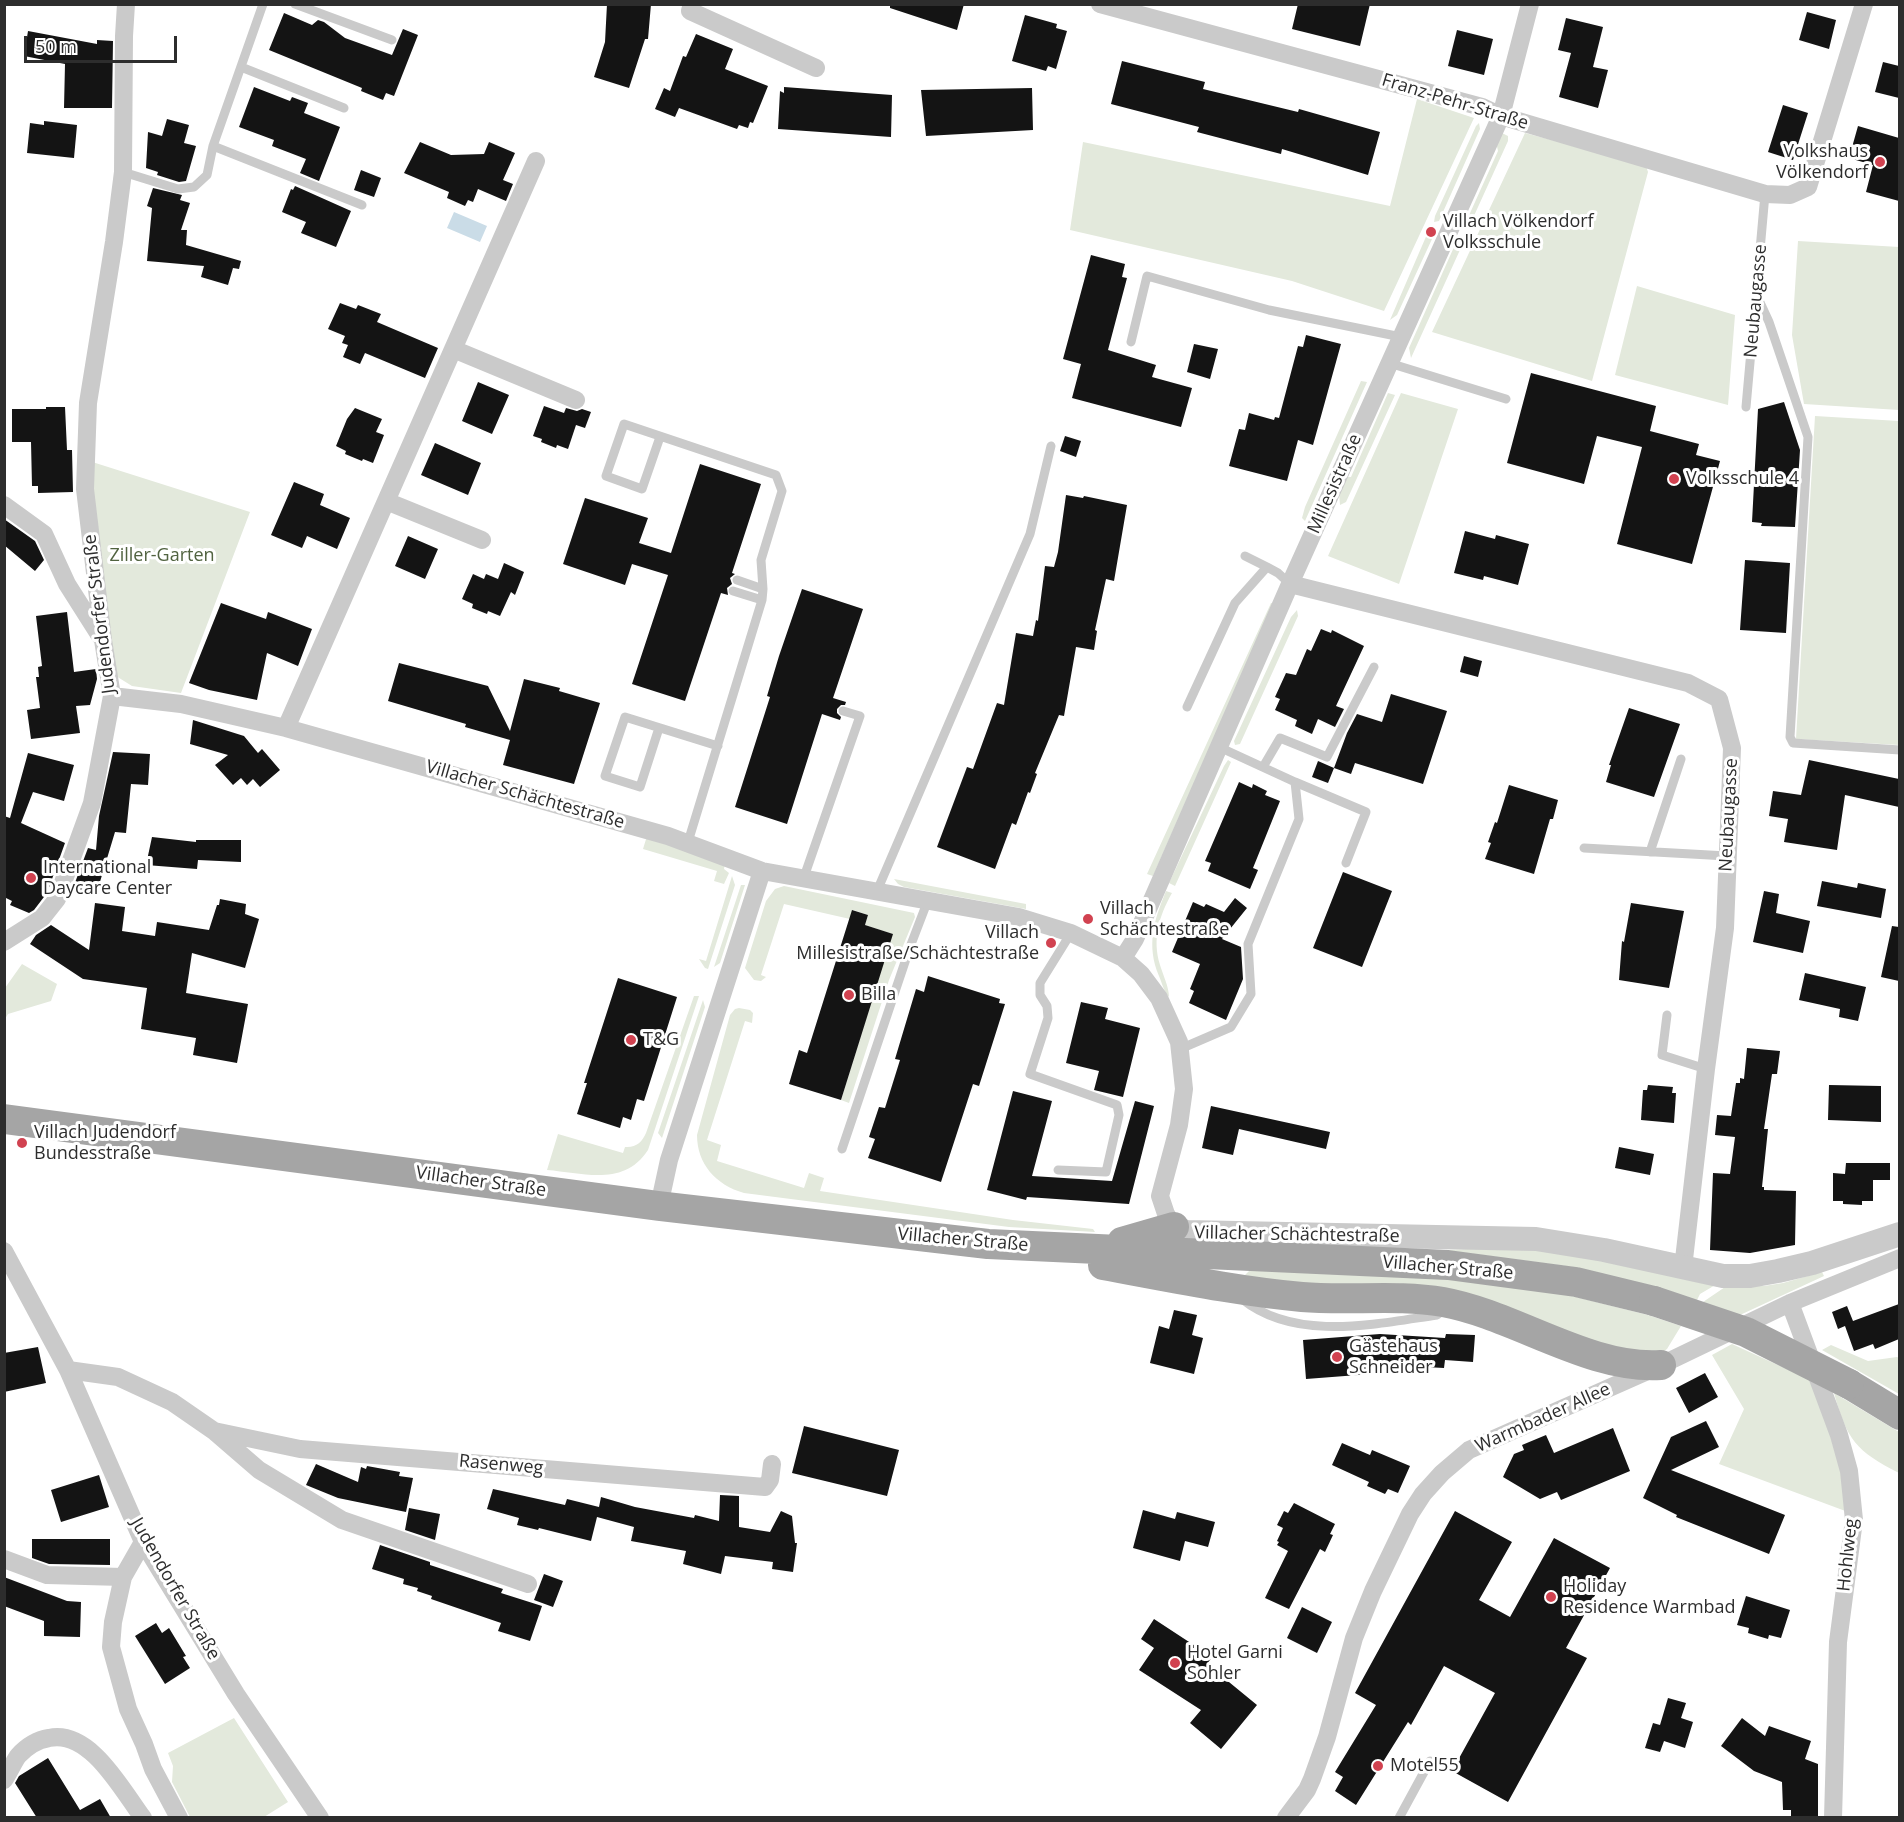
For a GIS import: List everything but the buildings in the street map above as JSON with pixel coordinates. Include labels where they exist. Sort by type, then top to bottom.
[{"type":"main road","name":"Villacher Straße","points":[[4,1119],[659,1206],[988,1244],[1448,1265],[1576,1282],[1654,1301],[1746,1332],[1849,1384],[1899,1415]]},
{"type":"main road","points":[[1087,1249],[1145,1237],[1174,1227]]},
{"type":"main road","points":[[988,1244],[1227,1287],[1304,1297],[1413,1299],[1451,1304],[1521,1326],[1576,1350],[1609,1360],[1641,1366],[1661,1365]]},
{"type":"street","name":"Judendorfer Straße","points":[[7,938],[42,918],[57,899],[92,804],[112,696],[103,640],[86,489],[88,403],[123,172],[126,4]]},
{"type":"street","points":[[692,4],[690,10],[816,68]]},
{"type":"street","name":"Franz-Pehr-Straße","points":[[1100,4],[1482,107],[1501,116],[1765,194],[1790,195],[1808,187],[1864,4]]},
{"type":"street","name":"Millesistraße","points":[[1123,958],[1140,928],[1290,584],[1501,116],[1530,4]]},
{"type":"street","points":[[286,728],[536,161]]},
{"type":"street","points":[[453,350],[576,400]]},
{"type":"street","points":[[386,501],[482,540]]},
{"type":"street","points":[[4,505],[44,534],[67,584],[103,640]]},
{"type":"street","name":"Neubaugasse","points":[[1290,584],[1688,683],[1719,699],[1732,748],[1725,928],[1683,1268]]},
{"type":"street","name":"Villacher Schächtestraße","points":[[112,696],[181,704],[286,728],[688,842],[762,871],[1019,917],[1071,933],[1123,958],[1141,974],[1159,998],[1179,1042],[1184,1089],[1179,1125],[1160,1196],[1166,1214],[1174,1227],[1186,1232],[1536,1239],[1604,1250],[1723,1276],[1750,1276],[1812,1263],[1899,1234]]},
{"type":"street","points":[[659,1206],[669,1160],[762,871]]},
{"type":"street","name":"Judendorfer Straße","points":[[4,1251],[68,1370],[143,1542],[236,1694],[320,1818]]},
{"type":"street","name":"Warmbader Allee","points":[[1286,1818],[1307,1790],[1312,1779],[1327,1737],[1354,1638],[1373,1591],[1391,1552],[1423,1494],[1442,1473],[1469,1450],[1661,1365],[1790,1303],[1899,1258]]},
{"type":"street","name":"Hohlweg","points":[[1790,1303],[1839,1435],[1849,1471],[1854,1520],[1838,1642],[1833,1818]]},
{"type":"street","name":"Rasenweg","points":[[68,1370],[118,1377],[172,1402],[214,1431],[259,1470],[342,1520],[528,1584]]},
{"type":"street","name":"Rasenweg","points":[[214,1431],[300,1449],[765,1486],[770,1480],[772,1464]]},
{"type":"street","points":[[143,1542],[123,1577],[111,1632],[113,1660],[131,1718],[153,1769],[179,1818]]},
{"type":"street","points":[[4,1559],[47,1575],[123,1577]]},
{"type":"street","points":[[4,1780],[19,1756],[36,1740],[54,1737],[76,1740],[94,1753],[143,1818]]},
{"type":"lane","points":[[123,172],[178,189],[194,187],[207,175],[213,146],[263,4]]},
{"type":"lane","points":[[295,4],[392,40]]},
{"type":"lane","points":[[241,67],[344,108]]},
{"type":"lane","points":[[213,146],[362,204]]},
{"type":"lane","name":"Neubaugasse","points":[[1746,407],[1765,194]]},
{"type":"lane","points":[[1131,342],[1147,276],[1269,310],[1401,337]]},
{"type":"lane","points":[[1757,296],[1769,322],[1808,437],[1790,737],[1792,743],[1899,750]]},
{"type":"lane","points":[[1389,363],[1506,399]]},
{"type":"lane","points":[[660,437],[642,489],[606,476],[624,424],[776,475],[782,491],[761,560],[762,600],[688,842]]},
{"type":"lane","points":[[877,891],[1030,534],[1051,446]]},
{"type":"lane","points":[[1245,556],[1278,573],[1290,584]]},
{"type":"lane","points":[[1187,707],[1235,603],[1267,567]]},
{"type":"lane","points":[[737,580],[763,589]]},
{"type":"lane","points":[[733,591],[762,600]]},
{"type":"lane","points":[[1263,767],[1280,738],[1327,757],[1374,667]]},
{"type":"lane","points":[[804,877],[860,716],[843,711]]},
{"type":"lane","points":[[659,728],[640,787],[605,776],[625,717],[718,746]]},
{"type":"lane","points":[[1219,747],[1366,812],[1346,863]]},
{"type":"lane","points":[[1650,852],[1681,759]]},
{"type":"lane","points":[[1180,1048],[1231,1027],[1251,994],[1248,944],[1299,819],[1295,782]]},
{"type":"lane","points":[[1584,848],[1727,856]]},
{"type":"lane","points":[[842,1149],[906,958],[928,900]]},
{"type":"lane","points":[[1058,1170],[1106,1172],[1119,1114],[1117,1105],[1030,1074],[1048,1018],[1047,1006],[1040,995],[1040,982],[1071,933]]},
{"type":"lane","points":[[1667,1015],[1662,1055],[1706,1069]]},
{"type":"lane","points":[[1398,1818],[1430,1761]]},
{"type":"green space","points":[[1417,99],[1474,118],[1384,311],[1292,281],[1070,230],[1083,142],[1390,206]]},
{"type":"green space","points":[[1479,123],[1480,129],[1439,221],[1434,222],[1435,216]]},
{"type":"green space","points":[[1502,133],[1508,136],[1508,141],[1468,229],[1466,222],[1498,151],[1496,142]]},
{"type":"green space","points":[[1525,133],[1639,163],[1646,166],[1648,172],[1592,381],[1432,332]]},
{"type":"green space","points":[[1428,232],[1432,239],[1397,315],[1390,320]]},
{"type":"green space","points":[[1460,241],[1464,241],[1411,358],[1409,348],[1454,247]]},
{"type":"green space","points":[[1798,241],[1899,247],[1899,410],[1804,404],[1792,335]]},
{"type":"green space","points":[[1637,286],[1735,315],[1728,405],[1615,375]]},
{"type":"green space","points":[[1361,381],[1367,382],[1305,521],[1302,518],[1305,507]]},
{"type":"green space","points":[[1388,393],[1395,395],[1346,502],[1340,505],[1339,494],[1347,477],[1351,477]]},
{"type":"green space","points":[[1401,393],[1458,409],[1399,584],[1328,556]]},
{"type":"green space","points":[[1815,416],[1899,421],[1899,745],[1796,739]]},
{"type":"green space","name":"Ziller-Garten","points":[[86,460],[250,512],[181,693],[132,686],[108,671]]},
{"type":"green space","points":[[1271,603],[1273,603],[1153,876],[1147,874]]},
{"type":"green space","points":[[1297,610],[1298,616],[1240,744],[1235,745],[1234,741],[1291,617]]},
{"type":"green space","points":[[1228,760],[1231,762],[1175,886],[1169,883]]},
{"type":"green space","points":[[647,836],[725,863],[724,869],[729,873],[724,884],[714,881],[717,871],[643,849]]},
{"type":"green space","points":[[732,876],[735,885],[708,969],[699,959],[706,961]]},
{"type":"green space","points":[[894,879],[1026,904],[1026,909],[904,887]]},
{"type":"green space","points":[[741,885],[745,885],[720,963],[714,967]]},
{"type":"green space","points":[[784,886],[914,913],[915,917],[889,980],[849,1103],[841,1100],[892,934],[865,925],[868,915],[853,910],[850,919],[784,904],[761,975],[766,977],[761,981],[754,980],[745,968],[766,901],[775,889]]},
{"type":"green space","points":[[1166,891],[1172,893],[1160,919],[1157,946],[1169,997],[1155,965],[1152,943],[1155,922]]},
{"type":"green space","points":[[22,964],[57,984],[51,1001],[8,1014],[5,1019],[5,988]]},
{"type":"green space","points":[[694,996],[699,996],[648,1150],[638,1162],[627,1169],[602,1175],[547,1170],[558,1134],[623,1153],[625,1147],[640,1142],[646,1133]]},
{"type":"green space","points":[[703,1000],[705,1007],[662,1138],[658,1133]]},
{"type":"green space","points":[[739,1008],[750,1010],[753,1013],[752,1023],[745,1021],[707,1140],[721,1145],[717,1161],[804,1188],[809,1173],[824,1178],[820,1191],[1013,1220],[1093,1229],[1095,1232],[1009,1227],[744,1193],[725,1185],[704,1164],[697,1135],[730,1015]]},
{"type":"green space","points":[[1491,1248],[1549,1250],[1717,1284],[1700,1294],[1697,1300],[1573,1267],[1444,1250]]},
{"type":"green space","points":[[1251,1269],[1459,1279],[1560,1293],[1648,1315],[1681,1326],[1667,1349],[1658,1355],[1291,1288],[1245,1275]]},
{"type":"green space","points":[[1822,1272],[1824,1276],[1740,1315],[1703,1302],[1728,1285],[1764,1286]]},
{"type":"green space","points":[[1732,1344],[1815,1382],[1841,1473],[1848,1512],[1719,1464],[1744,1409],[1712,1355]]},
{"type":"green space","points":[[1831,1345],[1868,1361],[1899,1358],[1899,1394],[1822,1350]]},
{"type":"green space","points":[[1834,1393],[1899,1432],[1899,1473],[1873,1458],[1855,1442],[1844,1422]]},
{"type":"green space","points":[[234,1718],[288,1802],[264,1817],[190,1817],[172,1782],[173,1766],[168,1753]]},
{"type":"water","points":[[454,212],[487,226],[480,242],[447,228]]},
{"type":"place","name":"Volkshaus Völkendorf","points":[[1880,162]]},
{"type":"place","name":"Villach Völkendorf Volksschule","points":[[1431,232]]},
{"type":"place","name":"Volksschule 4","points":[[1674,479]]},
{"type":"place","name":"International Daycare Center","points":[[31,878]]},
{"type":"place","name":"Villach Schächtestraße","points":[[1088,919]]},
{"type":"place","name":"Villach Millesistraße/Schächtestraße","points":[[1051,943]]},
{"type":"place","name":"Billa","points":[[849,995]]},
{"type":"place","name":"T&G","points":[[631,1040]]},
{"type":"place","name":"Villach Judendorf Bundesstraße","points":[[22,1143]]},
{"type":"place","name":"Gästehaus Schneider","points":[[1337,1357]]},
{"type":"place","name":"Holiday Residence Warmbad","points":[[1551,1597]]},
{"type":"place","name":"Hotel Garni Sohler","points":[[1175,1663]]},
{"type":"place","name":"Motel55","points":[[1378,1766]]}]
